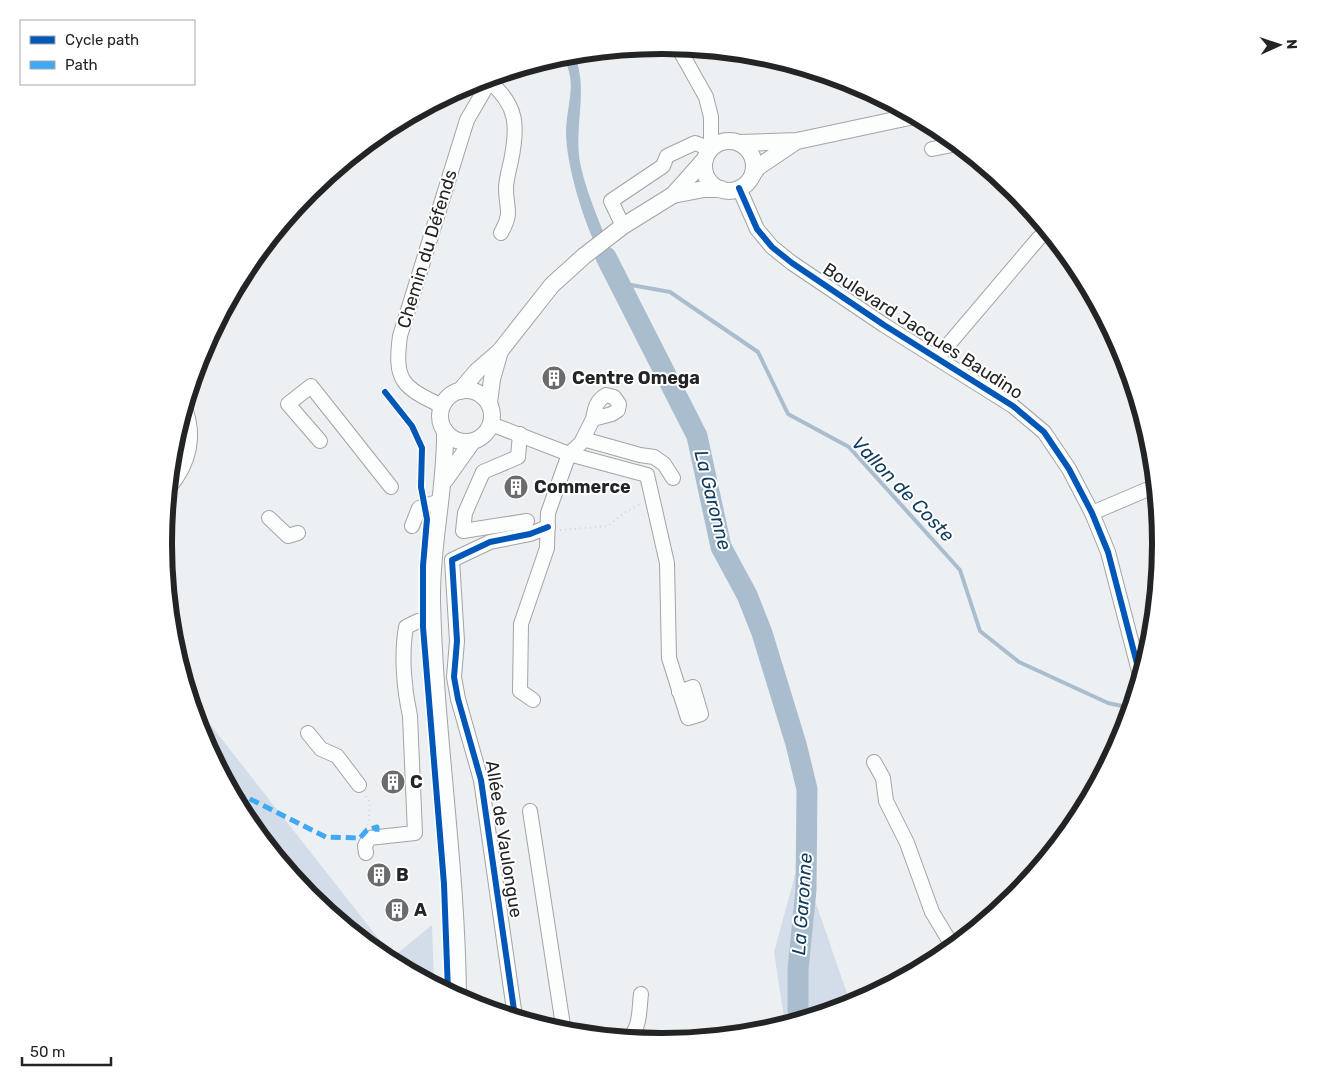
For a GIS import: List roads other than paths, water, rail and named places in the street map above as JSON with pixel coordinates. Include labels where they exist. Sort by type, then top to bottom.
[{"type":"main road","points":[[472,442],[456,440],[445,431],[441,423],[442,406],[453,394],[460,391],[477,371],[500,351],[552,286],[584,256],[619,230],[673,196],[708,154],[724,142],[797,141],[905,118]]},
{"type":"main road","points":[[673,196],[704,189],[739,188],[745,185],[758,168],[797,141]]},
{"type":"main road","points":[[739,143],[750,152],[753,159],[753,174]]},
{"type":"main road","points":[[708,154],[706,174],[721,189]]},
{"type":"main road","points":[[444,482],[472,442],[484,436],[491,424],[492,417],[489,403],[492,379],[500,351]]},
{"type":"main road","points":[[460,391],[476,392],[489,403]]},
{"type":"main road","points":[[445,431],[444,482],[432,569],[433,618],[456,915],[458,989]]},
{"type":"street","points":[[682,55],[706,97],[711,118],[708,154]]},
{"type":"street","points":[[494,84],[509,102],[514,115],[513,150],[506,188],[510,211],[501,233]]},
{"type":"street","name":"Chemin du Défends","points":[[442,406],[409,388],[403,382],[397,360],[400,336],[464,128],[486,87]]},
{"type":"street","points":[[619,230],[611,201],[663,166],[667,156],[695,143],[708,154]]},
{"type":"street","points":[[932,148],[947,146]]},
{"type":"street","name":"Boulevard Jacques Baudino","points":[[739,188],[757,229],[772,247],[836,294],[1012,406],[1044,432],[1069,469],[1092,513],[1108,552],[1137,662]]},
{"type":"street","points":[[937,358],[1043,235]]},
{"type":"street","points":[[320,441],[288,404],[311,386],[391,487]]},
{"type":"street","points":[[534,700],[520,691],[521,624],[547,548],[548,513],[569,454],[581,443],[593,419]]},
{"type":"street","points":[[176,480],[181,474],[190,447],[188,421]]},
{"type":"street","points":[[491,424],[569,454],[647,476],[667,563],[669,658],[680,692]]},
{"type":"street","points":[[520,434],[518,457],[483,472],[465,513],[463,532],[527,521]]},
{"type":"street","points":[[583,439],[640,455],[654,457],[664,464],[673,478]]},
{"type":"street","points":[[1092,513],[1149,490]]},
{"type":"street","points":[[412,526],[419,508],[440,501]]},
{"type":"street","points":[[269,518],[288,536],[298,533]]},
{"type":"street","name":"Allée de Vaulongue","points":[[514,1010],[481,780],[458,699],[454,677],[457,641],[452,560],[490,542],[548,529]]},
{"type":"street","points":[[366,853],[365,846],[369,838],[415,832],[410,716],[407,702],[404,640],[406,627],[418,621],[433,618]]},
{"type":"street","points":[[308,733],[321,749],[337,756],[359,784]]},
{"type":"street","points":[[874,762],[883,778],[886,801],[907,843],[932,912],[949,940]]},
{"type":"street","points":[[530,811],[563,1023]]},
{"type":"street","points":[[634,1032],[638,1022],[641,994]]},
{"type":"water","points":[[577,61],[579,68],[581,96],[578,138],[581,167],[620,283],[600,253],[591,234],[576,191],[567,150],[566,134],[571,85],[566,63]]},
{"type":"waterway","name":"La Garonne","points":[[606,257],[697,436],[721,547],[747,595],[762,633],[796,744],[807,789],[806,890],[798,969],[799,1014]]},
{"type":"waterway","name":"Vallon de Coste","points":[[620,283],[670,292],[758,352],[788,414],[849,447],[960,570],[980,631],[1019,662],[1108,703],[1124,706]]},
{"type":"place","name":"Centre Omega","points":[[554,378]]},
{"type":"place","name":"Commerce","points":[[516,487]]},
{"type":"place","name":"C","points":[[393,782]]},
{"type":"place","name":"B","points":[[379,875]]},
{"type":"place","name":"A","points":[[397,910]]}]
